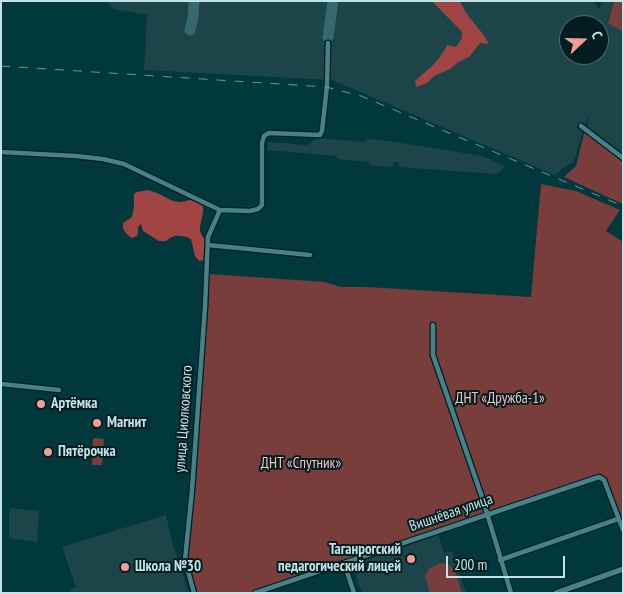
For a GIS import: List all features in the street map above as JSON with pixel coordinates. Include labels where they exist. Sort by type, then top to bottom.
[{"type":"street","points":[[1,152],[103,159],[124,164],[220,210],[250,211],[258,209],[262,205],[262,143],[264,136],[270,133],[320,135],[322,131],[328,43]]},
{"type":"street","points":[[581,126],[623,158]]},
{"type":"street","name":"улица Циолковского","points":[[194,593],[185,560],[192,490],[208,237],[220,210]]},
{"type":"street","points":[[208,245],[310,255]]},
{"type":"street","points":[[433,326],[433,355],[487,514],[511,593]]},
{"type":"street","points":[[1,384],[59,390]]},
{"type":"street","name":"Вишнёвая улица","points":[[255,593],[599,477],[604,480],[618,519]]},
{"type":"street","points":[[500,560],[618,519],[623,530]]},
{"type":"street","points":[[344,563],[354,593]]},
{"type":"street","points":[[556,593],[623,570]]},
{"type":"shaded area","points":[[107,1],[594,1],[599,9],[602,1],[614,1],[609,18],[609,15],[559,15],[559,65],[609,65],[609,23],[623,32],[623,155],[587,126],[589,115],[574,162],[555,175],[332,80],[144,70],[147,15],[113,9]]},
{"type":"shaded area","points":[[432,1],[460,1],[466,13],[489,44],[480,43],[469,57],[434,76],[427,83],[416,87],[415,81],[437,61],[447,45],[456,47],[462,38],[462,32]]},
{"type":"shaded area","points":[[317,138],[364,142],[367,139],[382,140],[483,156],[504,166],[497,174],[399,167],[398,162],[394,162],[392,167],[369,165],[369,162],[337,159],[337,156],[267,150],[268,142],[307,145]]},
{"type":"shaded area","points":[[148,190],[174,201],[179,202],[192,199],[202,204],[203,213],[200,231],[205,239],[204,260],[199,261],[195,256],[191,239],[175,236],[166,241],[159,241],[143,231],[141,224],[138,227],[137,236],[132,238],[125,232],[123,223],[132,217],[134,194]]},
{"type":"shaded area","points":[[9,508],[39,511],[37,542],[9,538]]},
{"type":"shaded area","name":"Школа №30","points":[[166,515],[173,546],[189,593],[72,593],[70,589],[76,587],[62,547]]},
{"type":"shaded area","name":"Таганрогский педагогический лицей","points":[[438,535],[444,553],[452,551],[466,593],[362,593],[352,565]]},
{"type":"green space","points":[[614,1],[623,1],[623,32],[609,24]]},
{"type":"green space","points":[[585,130],[623,159],[623,204],[564,177],[576,166]]},
{"type":"green space","points":[[541,184],[576,191],[620,210],[606,231],[623,242],[623,524],[607,480],[603,476],[596,476],[254,593],[197,593],[187,562],[209,274],[325,282],[341,287],[531,297]]},
{"type":"green space","points":[[93,438],[104,439],[102,465],[92,465]]},
{"type":"green space","points":[[440,563],[450,566],[456,573],[462,593],[430,593],[425,576],[429,569]]},
{"type":"taxiway","points":[[190,30],[194,1]]},
{"type":"taxiway","points":[[328,37],[333,1]]},
{"type":"railway","points":[[1,66],[326,87],[361,96],[623,206]]},
{"type":"place","name":"Артёмка","points":[[41,404]]},
{"type":"place","name":"Магнит","points":[[97,423]]},
{"type":"place","name":"Пятёрочка","points":[[48,452]]},
{"type":"place","name":"Таганрогский педагогический лицей","points":[[411,559]]},
{"type":"place","name":"Школа №30","points":[[125,567]]},
{"type":"park label","name":"ДНТ «Дружба-1»","points":[[500,399]]},
{"type":"park label","name":"ДНТ «Спутник»","points":[[301,464]]}]
